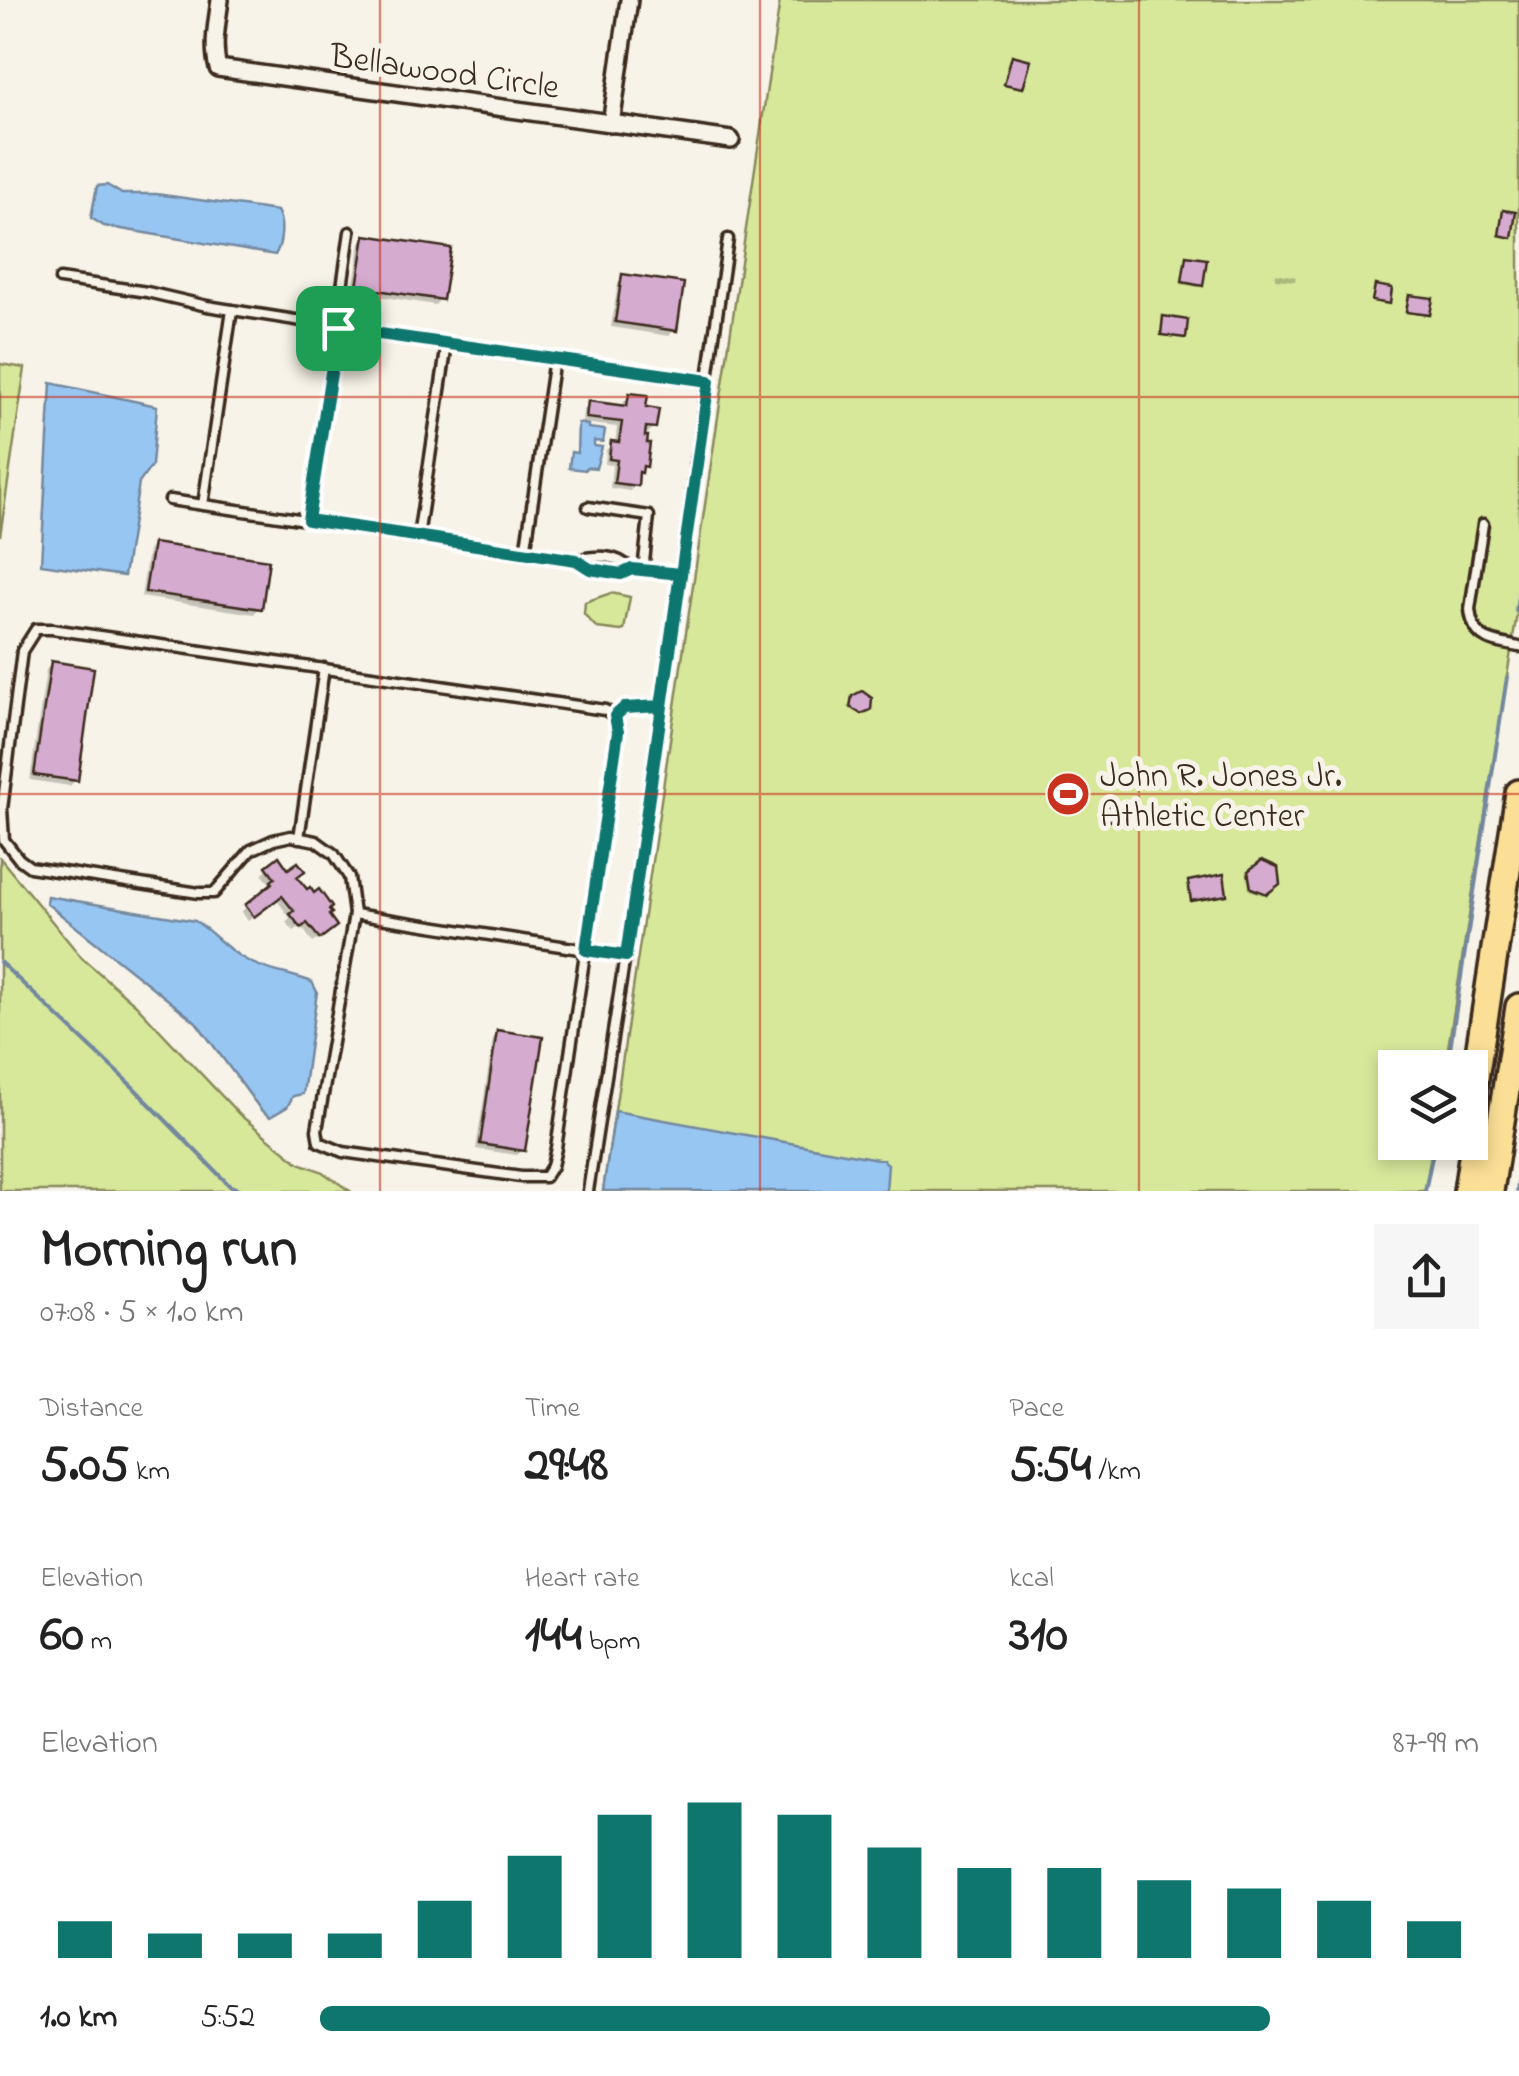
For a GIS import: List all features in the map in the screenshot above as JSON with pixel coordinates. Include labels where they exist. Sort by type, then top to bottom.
[{"type":"main road","points":[[1480,1050],[1519,793]]},
{"type":"main road","points":[[1490,1191],[1519,1007]]},
{"type":"main road","points":[[1498,1143],[1519,1066]]},
{"type":"main road","points":[[1460,1188],[1463,1160]]},
{"type":"main road","points":[[1460,1188],[1468,1160]]},
{"type":"street","name":"Bellawood Circle","points":[[220,0],[215,56],[218,68],[730,140]]},
{"type":"street","points":[[610,124],[629,0]]},
{"type":"street","points":[[1483,1029],[1517,1034]]},
{"type":"lane","points":[[308,520],[350,232]]},
{"type":"lane","points":[[588,1191],[626,956],[728,239]]},
{"type":"lane","points":[[60,279],[338,328],[709,381]]},
{"type":"lane","points":[[203,505],[232,310]]},
{"type":"lane","points":[[418,537],[447,344]]},
{"type":"lane","points":[[525,552],[554,359]]},
{"type":"lane","points":[[170,500],[576,560],[594,556],[622,559],[632,569],[680,574]]},
{"type":"lane","points":[[588,507],[649,516],[643,571]]},
{"type":"lane","points":[[1483,524],[1471,623],[1488,640],[1519,647]]},
{"type":"lane","points":[[576,560],[590,569],[621,574],[632,569]]},
{"type":"lane","points":[[36,629],[324,668],[605,710],[615,716],[618,732],[556,1148],[545,1177],[343,1152],[319,1142],[317,1130],[354,914],[348,877],[334,854],[316,841],[291,836],[272,840],[251,850],[214,893],[200,893],[30,867],[4,840],[2,808],[22,651],[36,629]]},
{"type":"lane","points":[[299,838],[324,668]]},
{"type":"lane","points":[[615,716],[624,708],[661,706]]},
{"type":"lane","points":[[354,914],[626,956]]},
{"type":"green space","name":"John R. Jones Jr. Athletic Center","points":[[780,0],[1519,0],[1519,601],[1448,1050],[1378,1050],[1378,1160],[1430,1160],[1425,1191],[603,1191]]},
{"type":"green space","points":[[0,364],[25,368],[0,536]]},
{"type":"green space","points":[[611,593],[630,597],[621,631],[597,628],[584,614],[585,602]]},
{"type":"green space","points":[[0,858],[82,958],[136,1005],[240,1115],[299,1163],[321,1171],[350,1191],[0,1191]]},
{"type":"water","points":[[107,185],[122,194],[156,194],[277,211],[281,239],[275,255],[104,226],[91,218],[97,186]]},
{"type":"water","points":[[51,383],[157,406],[152,465],[139,483],[124,576],[41,564]]},
{"type":"water","points":[[578,423],[605,430],[603,442],[594,441],[594,446],[602,447],[596,468],[569,468],[571,452],[577,453]]},
{"type":"water","points":[[47,896],[195,921],[249,962],[312,982],[317,992],[303,1094],[293,1096],[287,1107],[270,1117],[196,1022],[46,903]]},
{"type":"water","points":[[615,1111],[883,1160],[888,1164],[886,1191],[603,1191]]},
{"type":"building","points":[[1012,55],[1031,60],[1023,88],[1004,84]]},
{"type":"building","points":[[1503,210],[1516,212],[1512,238],[1499,235]]},
{"type":"building","points":[[365,235],[451,248],[443,300],[357,287]]},
{"type":"building","points":[[1186,256],[1207,259],[1203,286],[1182,282]]},
{"type":"building","points":[[622,274],[684,283],[677,331],[615,322]]},
{"type":"building","points":[[1375,285],[1392,288],[1390,304],[1372,301]]},
{"type":"building","points":[[1409,295],[1433,298],[1430,315],[1406,312]]},
{"type":"building","points":[[1163,316],[1188,320],[1186,338],[1161,335]]},
{"type":"building","points":[[629,393],[648,395],[646,407],[659,409],[656,428],[646,427],[645,436],[650,443],[647,467],[639,472],[638,486],[614,483],[617,460],[609,459],[611,441],[619,442],[622,422],[586,418],[588,401],[627,406]]},
{"type":"building","points":[[153,543],[269,560],[262,609],[145,592]]},
{"type":"building","points":[[51,661],[94,668],[78,781],[34,775]]},
{"type":"building","points":[[862,691],[872,698],[871,710],[861,714],[850,707],[852,696]]},
{"type":"building","points":[[1107,803],[1132,807],[1130,824],[1105,820]]},
{"type":"building","points":[[279,856],[288,869],[298,862],[305,871],[297,877],[314,893],[319,889],[332,907],[329,915],[337,926],[320,939],[307,923],[301,928],[282,896],[254,917],[245,905],[272,883],[275,878],[266,866]]},
{"type":"building","points":[[1262,860],[1278,867],[1280,884],[1267,894],[1251,888],[1248,871]]},
{"type":"building","points":[[1224,874],[1227,895],[1191,901],[1188,881]]},
{"type":"building","points":[[497,1030],[543,1037],[525,1151],[480,1144]]},
{"type":"waterway","points":[[1516,611],[1519,589]]},
{"type":"waterway","points":[[1450,1050],[1507,677]]},
{"type":"waterway","points":[[0,962],[133,1087],[230,1186],[244,1191]]},
{"type":"waterway","points":[[1425,1191],[1431,1160]]},
{"type":"waterway","points":[[1517,1191],[1519,1178]]},
{"type":"place","name":"John R. Jones Jr. Athletic Center","points":[[1068,794]]},
{"type":"route","points":[[338,328],[709,381],[626,956],[586,950],[618,732],[615,716],[624,708],[661,706],[680,574],[632,569],[621,574],[590,569],[576,560],[308,520],[338,328]]}]
